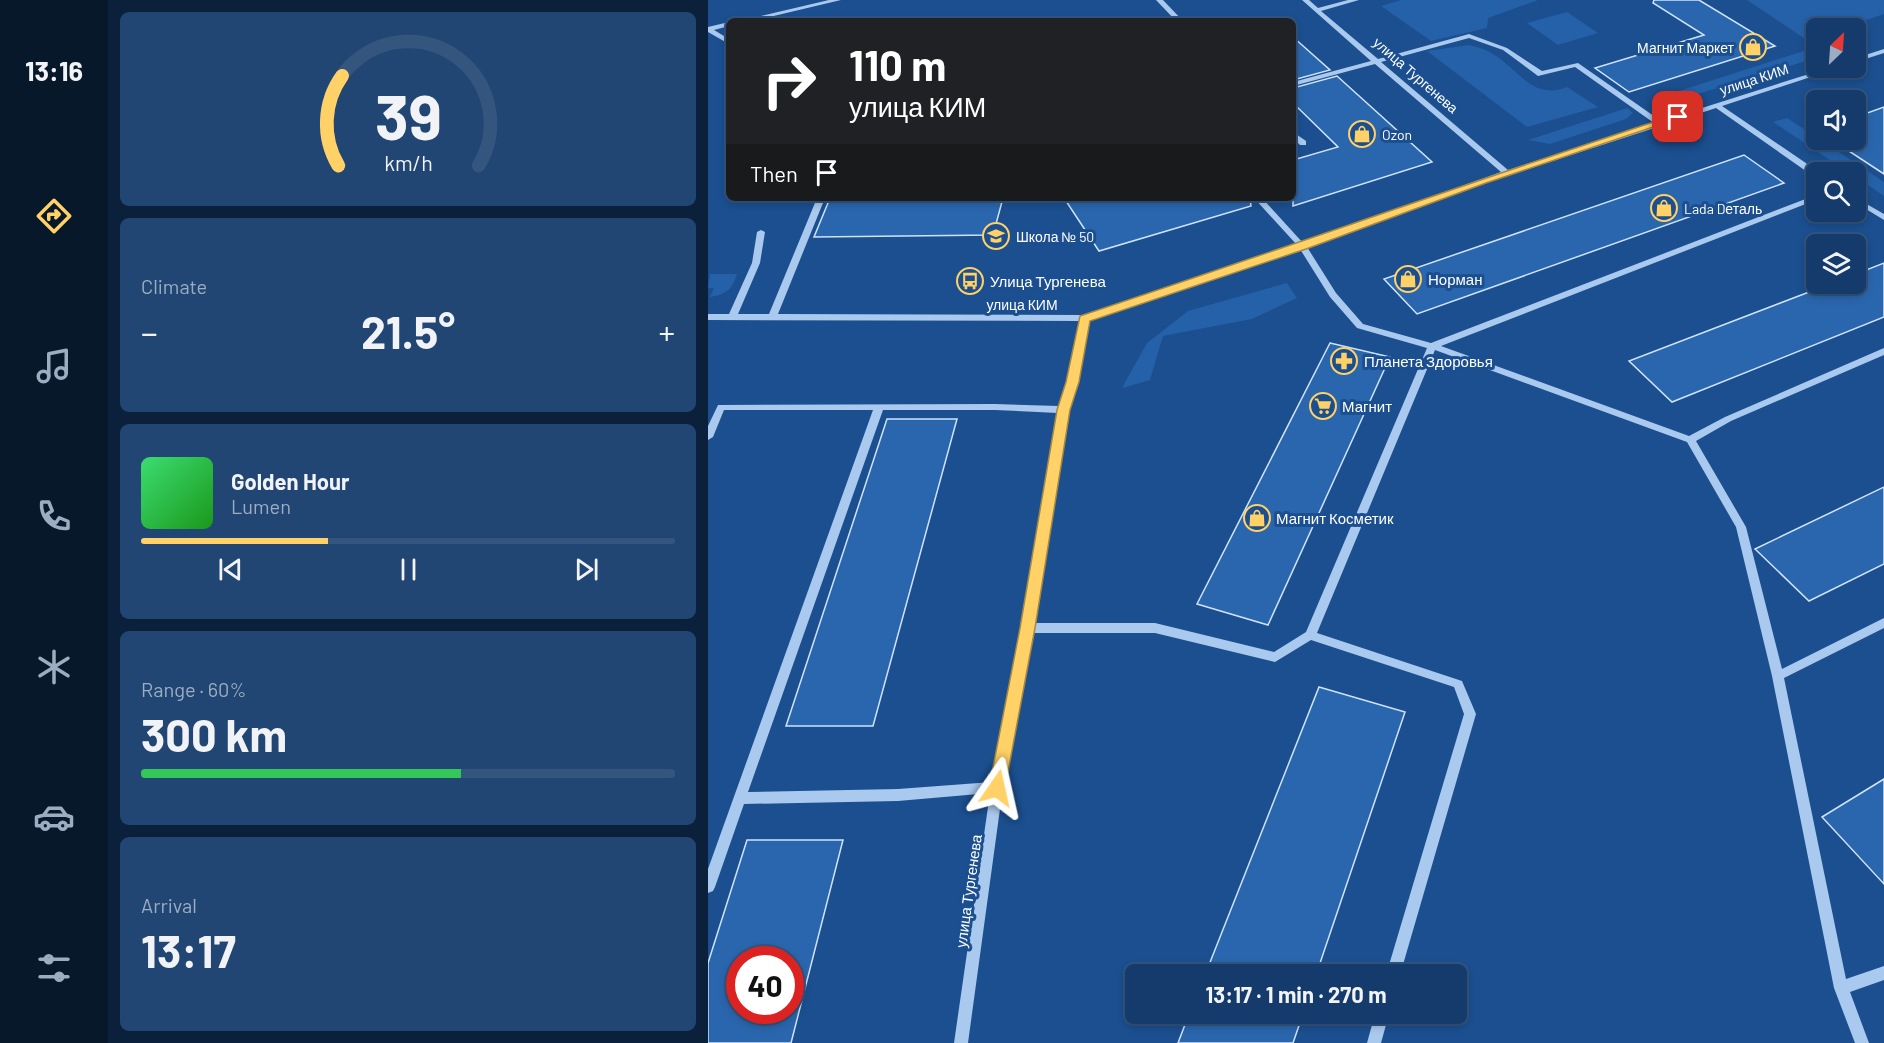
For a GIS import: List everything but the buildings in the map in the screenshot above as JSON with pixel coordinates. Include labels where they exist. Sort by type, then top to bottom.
[{"type":"street","points":[[757,18],[838,0]]},
{"type":"street","points":[[1159,0],[1177,18]]},
{"type":"street","name":"улица Тургенева","points":[[1305,0],[1506,173]]},
{"type":"street","points":[[1317,10],[1356,0]]},
{"type":"street","points":[[708,29],[726,25]]},
{"type":"street","points":[[708,29],[726,40]]},
{"type":"street","points":[[1296,83],[1469,36],[1505,49],[1541,74],[1576,64],[1659,123]]},
{"type":"street","points":[[1866,57],[1884,51]]},
{"type":"street","name":"улица КИМ","points":[[708,316],[1084,318],[1302,246],[1506,173],[1806,77]]},
{"type":"street","points":[[1717,106],[1806,167]]},
{"type":"street","points":[[1296,137],[1302,143]]},
{"type":"street","points":[[772,316],[792,273],[820,201]]},
{"type":"street","points":[[1261,201],[1302,246],[1334,295],[1360,327],[1432,346],[1690,440],[1741,527],[1778,676],[1841,988],[1862,1043]]},
{"type":"street","points":[[1027,628],[1155,628],[1275,657],[1310,635],[1432,346],[1806,201]]},
{"type":"street","points":[[1866,206],[1884,218]]},
{"type":"street","points":[[733,316],[756,263],[760,232]]},
{"type":"street","name":"улица Тургенева","points":[[961,1043],[997,788],[1027,628],[1063,410],[1072,382],[1084,318]]},
{"type":"street","points":[[1690,440],[1728,419],[1884,351]]},
{"type":"street","points":[[708,437],[721,407],[1063,410]]},
{"type":"street","points":[[708,887],[879,407]]},
{"type":"street","points":[[1778,676],[1884,623]]},
{"type":"street","points":[[1310,635],[1458,684],[1470,714],[1396,964]]},
{"type":"street","points":[[740,798],[898,795],[997,788]]},
{"type":"street","points":[[1841,988],[1884,973]]},
{"type":"street","points":[[1374,1043],[1379,1024]]},
{"type":"shaded area","points":[[1401,0],[1538,0],[1488,18],[1487,28],[1431,41],[1381,6]]},
{"type":"shaded area","points":[[1747,0],[1884,0],[1884,14],[1866,20],[1866,18],[1806,18],[1806,40]]},
{"type":"shaded area","points":[[1567,12],[1598,33],[1558,45],[1527,23]]},
{"type":"shaded area","points":[[1469,45],[1483,49],[1501,59],[1535,86],[1544,90],[1567,87],[1598,107],[1527,127],[1427,51]]},
{"type":"shaded area","points":[[1806,50],[1806,61],[1671,102],[1654,99]]},
{"type":"shaded area","points":[[1627,108],[1633,113],[1626,119],[1550,144],[1528,140]]},
{"type":"shaded area","points":[[1787,118],[1806,131],[1806,144],[1773,122]]},
{"type":"shaded area","points":[[1815,150],[1836,150],[1854,162],[1833,162]]},
{"type":"shaded area","points":[[1866,170],[1884,182],[1884,196],[1866,184]]},
{"type":"shaded area","points":[[710,274],[737,274],[728,290],[710,297],[714,288],[708,288]]},
{"type":"shaded area","points":[[1287,283],[1297,298],[1252,319],[1163,336],[1150,380],[1123,388],[1147,343],[1188,311]]},
{"type":"place","name":"Магнит Маркет","points":[[1753,47]]},
{"type":"place","name":"Ozon","points":[[1362,134]]},
{"type":"place","name":"Lada Dеталь","points":[[1664,208]]},
{"type":"place","name":"Школа № 50","points":[[996,236]]},
{"type":"place","name":"Норман","points":[[1408,279]]},
{"type":"place","name":"Улица Тургенева","points":[[970,281]]},
{"type":"place","name":"Планета Здоровья","points":[[1344,361]]},
{"type":"place","name":"Магнит","points":[[1323,406]]},
{"type":"place","name":"Магнит Косметик","points":[[1257,518]]},
{"type":"route","points":[[997,788],[1027,628],[1063,410],[1072,382],[1084,318],[1302,246],[1482,181],[1678,117]]}]
